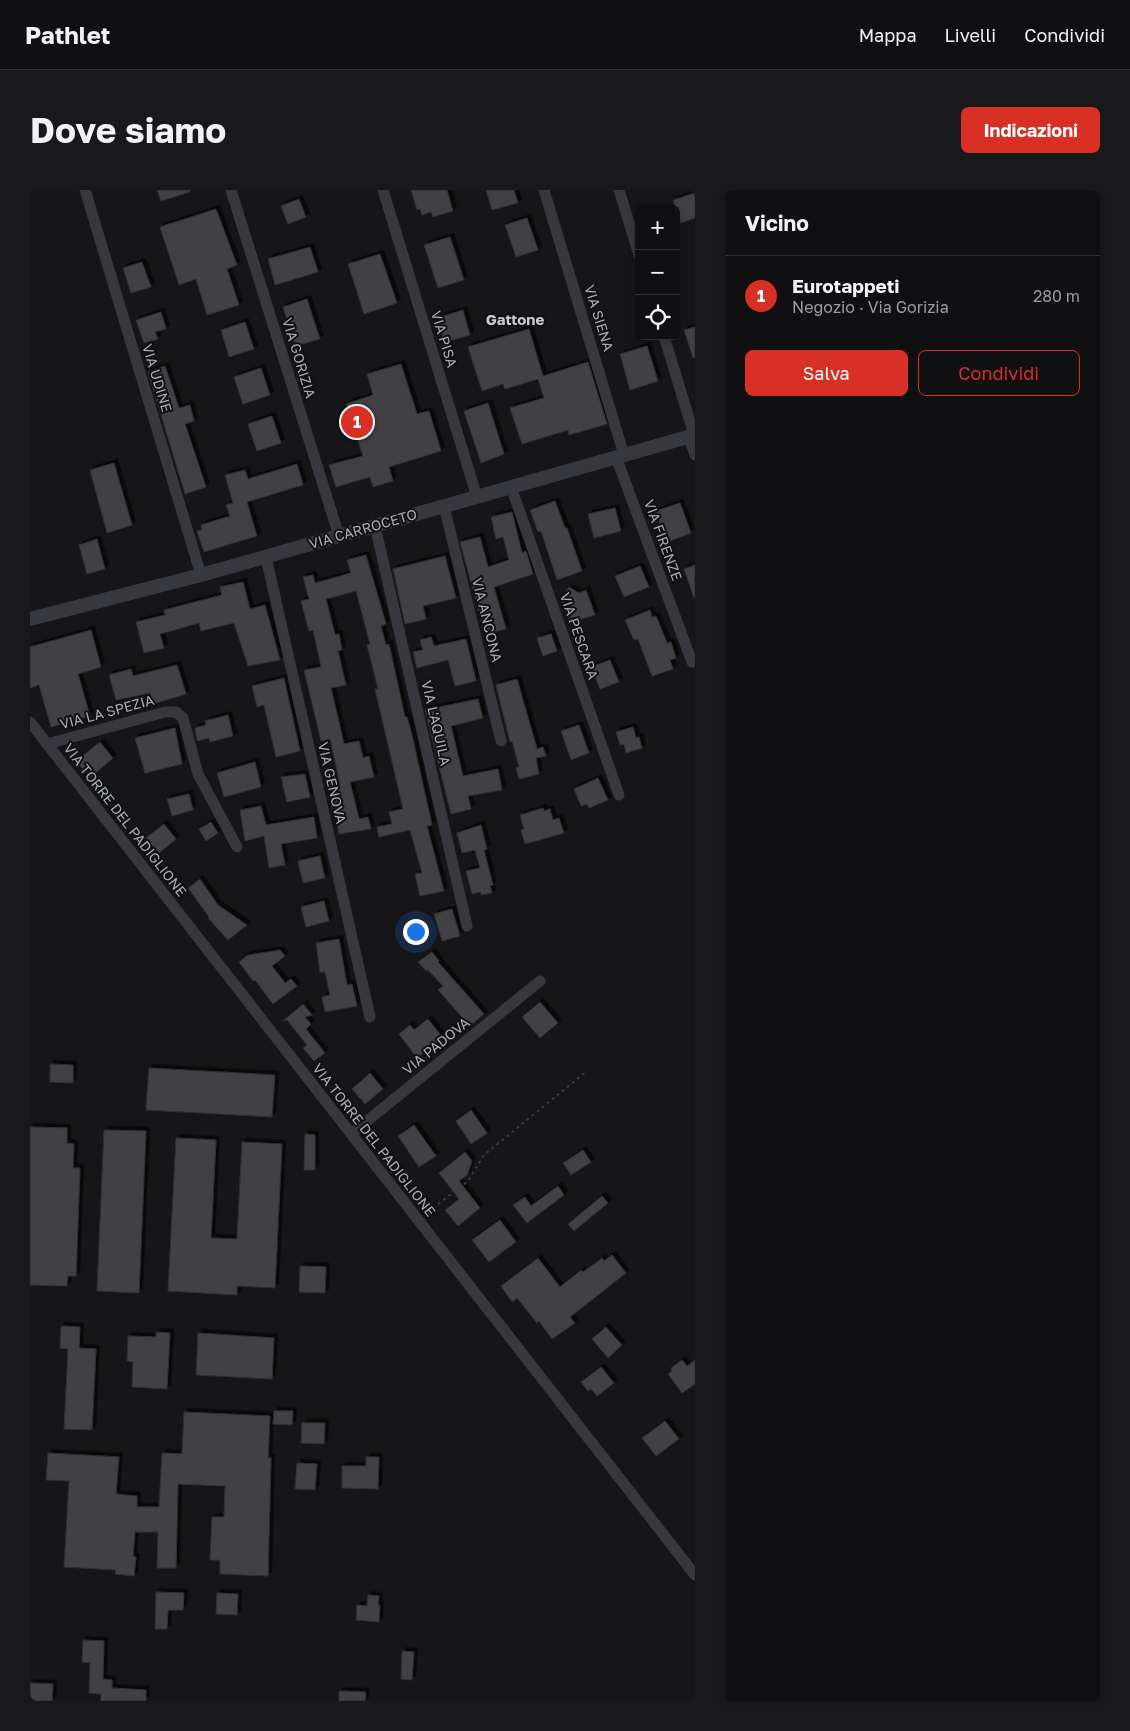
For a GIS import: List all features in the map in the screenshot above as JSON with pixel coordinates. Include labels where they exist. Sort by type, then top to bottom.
[{"type":"street","name":"VIA UDINE","points":[[85,190],[201,575]]},
{"type":"street","name":"VIA GORIZIA","points":[[231,190],[339,536]]},
{"type":"street","name":"VIA PISA","points":[[383,190],[477,497]]},
{"type":"street","name":"VIA SIENA","points":[[544,190],[620,456]]},
{"type":"street","points":[[618,190],[637,250]]},
{"type":"street","points":[[665,340],[693,436],[695,455]]},
{"type":"street","name":"VIA CARROCETO","points":[[30,619],[201,575],[693,436]]},
{"type":"street","name":"VIA FIRENZE","points":[[620,456],[692,662]]},
{"type":"street","name":"VIA PESCARA","points":[[511,487],[619,795]]},
{"type":"street","name":"VIA ANCONA","points":[[444,506],[501,741]]},
{"type":"street","name":"VIA L'AQUILA","points":[[375,526],[467,926]]},
{"type":"street","name":"VIA GENOVA","points":[[266,557],[370,1017]]},
{"type":"street","name":"VIA LA SPEZIA","points":[[47,744],[162,713],[172,712],[179,714],[184,721],[188,744],[198,774],[237,847]]},
{"type":"street","name":"VIA TORRE DEL PADIGLIONE","points":[[30,722],[695,1575]]},
{"type":"street","name":"VIA PADOVA","points":[[351,1134],[540,981]]},
{"type":"path","points":[[418,1220],[468,1181],[484,1155],[587,1070]]},
{"type":"building","points":[[157,190],[190,190],[190,192],[161,201]]},
{"type":"building","points":[[411,190],[447,190],[453,211],[433,217],[431,212],[422,215],[420,209],[417,210]]},
{"type":"building","points":[[486,190],[514,190],[518,203],[492,210]]},
{"type":"building","points":[[695,193],[695,218],[681,223],[680,205],[675,205],[673,200]]},
{"type":"building","points":[[299,199],[306,217],[288,224],[281,206]]},
{"type":"building","points":[[216,209],[237,265],[227,269],[239,305],[207,315],[196,279],[179,285],[160,227]]},
{"type":"building","points":[[527,218],[538,250],[516,257],[505,225]]},
{"type":"building","points":[[450,237],[464,280],[438,288],[424,245]]},
{"type":"building","points":[[310,247],[318,272],[275,285],[268,259]]},
{"type":"building","points":[[380,254],[397,303],[364,314],[348,264]]},
{"type":"building","points":[[142,262],[151,287],[131,293],[123,268]]},
{"type":"building","points":[[307,299],[320,339],[296,346],[283,307]]},
{"type":"building","points":[[463,310],[470,335],[445,342],[437,318]]},
{"type":"building","points":[[161,312],[166,329],[155,332],[158,339],[144,343],[136,320]]},
{"type":"building","points":[[245,322],[254,349],[229,357],[221,330]]},
{"type":"building","points":[[695,327],[695,357],[693,358],[684,330]]},
{"type":"building","points":[[529,329],[543,376],[588,362],[607,424],[569,435],[568,430],[522,444],[510,408],[544,398],[538,379],[505,389],[503,384],[482,391],[468,347]]},
{"type":"building","points":[[647,346],[658,381],[630,390],[620,354]]},
{"type":"building","points":[[401,364],[417,414],[429,411],[441,451],[389,467],[393,481],[373,487],[370,477],[336,487],[329,465],[363,456],[346,404],[373,395],[367,374]]},
{"type":"building","points":[[165,366],[179,408],[190,405],[194,421],[185,424],[206,487],[185,494],[148,372]]},
{"type":"building","points":[[261,368],[270,395],[243,404],[234,377]]},
{"type":"building","points":[[488,403],[504,454],[481,463],[464,411]]},
{"type":"building","points":[[272,416],[281,443],[257,451],[248,424]]},
{"type":"building","points":[[114,463],[132,525],[107,533],[90,470]]},
{"type":"building","points":[[297,464],[303,485],[247,502],[257,536],[204,552],[197,531],[202,530],[201,525],[230,516],[226,505],[233,503],[225,475],[245,470],[248,479]]},
{"type":"building","points":[[555,501],[582,571],[557,580],[541,531],[538,532],[530,510]]},
{"type":"building","points":[[680,503],[691,533],[667,542],[656,511]]},
{"type":"building","points":[[615,508],[621,531],[594,538],[588,514]]},
{"type":"building","points":[[512,512],[522,553],[526,551],[533,574],[494,587],[506,629],[485,634],[460,542],[480,537],[488,567],[509,560],[503,537],[496,539],[491,517]]},
{"type":"building","points":[[97,539],[105,569],[87,574],[79,545]]},
{"type":"building","points":[[366,555],[386,624],[381,626],[386,645],[389,644],[405,717],[407,717],[412,735],[432,825],[427,826],[444,891],[420,896],[415,874],[422,873],[410,830],[379,837],[377,827],[392,824],[389,812],[403,809],[375,689],[378,689],[367,645],[370,644],[356,591],[326,599],[335,635],[339,634],[342,650],[338,651],[346,685],[331,688],[344,744],[359,741],[363,758],[369,756],[374,777],[350,782],[359,819],[368,817],[371,829],[339,834],[331,790],[338,788],[337,784],[340,784],[330,739],[321,741],[304,670],[321,667],[313,630],[309,631],[301,601],[309,599],[303,577],[313,575],[315,583],[351,573],[347,560]]},
{"type":"building","points":[[445,556],[456,598],[423,606],[426,619],[405,624],[393,569]]},
{"type":"building","points":[[695,565],[695,598],[694,598],[684,569]]},
{"type":"building","points":[[640,566],[649,587],[624,597],[615,576]]},
{"type":"building","points":[[243,582],[250,609],[265,605],[280,660],[248,666],[234,623],[201,631],[199,623],[160,634],[164,648],[144,653],[136,622],[165,615],[164,610],[222,595],[220,587]]},
{"type":"building","points":[[569,587],[579,593],[586,590],[595,615],[572,622],[566,605],[560,601]]},
{"type":"building","points":[[650,610],[652,617],[656,616],[667,643],[671,642],[676,658],[670,660],[673,669],[652,676],[638,639],[634,640],[625,620]]},
{"type":"building","points":[[91,630],[101,667],[78,674],[90,716],[51,727],[39,685],[30,688],[30,647]]},
{"type":"building","points":[[551,634],[557,651],[543,656],[537,638]]},
{"type":"building","points":[[431,637],[434,646],[466,639],[476,681],[455,686],[448,660],[417,668],[413,652],[423,650],[420,640]]},
{"type":"building","points":[[610,660],[619,682],[600,689],[591,667]]},
{"type":"building","points":[[177,665],[186,694],[153,704],[150,693],[116,700],[109,675],[131,669],[133,676]]},
{"type":"building","points":[[284,678],[300,751],[276,757],[264,705],[257,707],[252,686]]},
{"type":"building","points":[[517,679],[537,749],[543,747],[546,756],[536,758],[539,774],[519,779],[516,768],[519,767],[512,741],[510,742],[496,685]]},
{"type":"building","points":[[478,699],[483,718],[451,726],[463,776],[498,769],[502,790],[468,796],[471,809],[451,814],[425,710]]},
{"type":"building","points":[[228,715],[233,736],[210,742],[209,738],[197,741],[195,728],[206,725],[205,721]]},
{"type":"building","points":[[579,725],[589,753],[571,760],[561,731]]},
{"type":"building","points":[[633,727],[636,738],[639,737],[642,748],[626,753],[624,744],[620,745],[616,732]]},
{"type":"building","points":[[175,728],[182,764],[145,773],[135,738]]},
{"type":"building","points":[[100,742],[113,758],[90,778],[76,761]]},
{"type":"building","points":[[255,762],[261,787],[224,797],[217,773]]},
{"type":"building","points":[[305,774],[310,797],[287,802],[281,777]]},
{"type":"building","points":[[598,778],[608,800],[589,808],[587,804],[581,806],[574,789]]},
{"type":"building","points":[[189,794],[193,810],[172,816],[167,799]]},
{"type":"building","points":[[261,806],[266,825],[314,817],[317,838],[281,844],[285,865],[269,868],[264,836],[245,841],[240,810]]},
{"type":"building","points":[[543,808],[544,811],[550,809],[553,820],[559,818],[564,833],[525,844],[521,830],[524,829],[520,815]]},
{"type":"building","points":[[211,822],[218,833],[206,841],[199,829]]},
{"type":"building","points":[[164,824],[176,839],[159,853],[146,838]]},
{"type":"building","points":[[481,825],[487,849],[484,850],[493,885],[490,886],[492,893],[481,895],[481,892],[472,894],[466,871],[480,868],[475,850],[462,853],[457,833]]},
{"type":"building","points":[[320,856],[325,878],[303,883],[298,861]]},
{"type":"building","points":[[200,879],[218,905],[247,925],[228,940],[208,918],[188,888]]},
{"type":"building","points":[[324,901],[329,921],[306,927],[301,907]]},
{"type":"building","points":[[452,909],[460,936],[442,941],[434,914]]},
{"type":"building","points":[[339,939],[347,985],[352,984],[357,1006],[325,1012],[322,997],[330,995],[325,972],[320,972],[316,943]]},
{"type":"building","points":[[280,950],[285,956],[272,966],[285,983],[291,979],[297,986],[273,1004],[239,962],[248,955]]},
{"type":"building","points":[[432,952],[438,962],[484,1014],[470,1026],[438,990],[443,986],[418,962]]},
{"type":"building","points":[[540,1002],[558,1023],[540,1038],[522,1017]]},
{"type":"building","points":[[303,1004],[312,1015],[305,1017],[311,1024],[306,1029],[325,1053],[314,1061],[303,1048],[307,1045],[287,1020],[283,1021]]},
{"type":"building","points":[[428,1019],[443,1038],[417,1058],[399,1034],[410,1025],[414,1030]]},
{"type":"building","points":[[50,1064],[73,1065],[73,1083],[50,1082]]},
{"type":"building","points":[[149,1068],[275,1075],[272,1117],[146,1110]]},
{"type":"building","points":[[370,1073],[383,1089],[365,1104],[352,1089]]},
{"type":"building","points":[[471,1110],[487,1133],[471,1144],[456,1121]]},
{"type":"building","points":[[414,1125],[436,1156],[419,1167],[398,1136]]},
{"type":"building","points":[[30,1127],[67,1128],[67,1143],[74,1144],[73,1168],[80,1168],[76,1276],[68,1276],[67,1286],[30,1285]]},
{"type":"building","points":[[104,1130],[146,1131],[139,1293],[97,1291]]},
{"type":"building","points":[[305,1134],[315,1135],[315,1170],[304,1170]]},
{"type":"building","points":[[176,1138],[216,1140],[211,1238],[237,1239],[242,1142],[282,1144],[275,1288],[237,1286],[237,1295],[168,1291]]},
{"type":"building","points":[[583,1150],[591,1162],[571,1175],[563,1163]]},
{"type":"building","points":[[465,1152],[472,1161],[467,1175],[459,1181],[480,1208],[458,1226],[445,1210],[459,1199],[439,1173]]},
{"type":"building","points":[[558,1186],[564,1195],[527,1223],[513,1205],[525,1197],[531,1206]]},
{"type":"building","points":[[602,1196],[608,1203],[574,1231],[568,1224]]},
{"type":"building","points":[[500,1220],[516,1242],[489,1262],[472,1240]]},
{"type":"building","points":[[612,1255],[626,1273],[570,1317],[575,1323],[552,1339],[539,1321],[537,1323],[517,1298],[512,1302],[501,1286],[538,1258],[560,1287],[581,1270],[583,1272],[602,1258],[604,1261]]},
{"type":"building","points":[[300,1266],[326,1267],[325,1293],[299,1292]]},
{"type":"building","points":[[61,1326],[80,1327],[79,1348],[96,1349],[92,1430],[64,1429],[68,1349],[60,1348]]},
{"type":"building","points":[[606,1327],[622,1345],[608,1358],[592,1339]]},
{"type":"building","points":[[156,1332],[170,1333],[167,1389],[132,1387],[133,1362],[127,1361],[128,1336],[156,1337]]},
{"type":"building","points":[[198,1333],[274,1338],[272,1379],[196,1375]]},
{"type":"building","points":[[682,1360],[687,1366],[695,1360],[695,1384],[682,1393],[668,1374],[672,1371],[671,1368]]},
{"type":"building","points":[[601,1367],[614,1383],[597,1396],[591,1389],[588,1391],[581,1382]]},
{"type":"building","points":[[274,1411],[293,1411],[292,1425],[273,1424]]},
{"type":"building","points":[[184,1412],[270,1416],[268,1458],[271,1458],[268,1576],[220,1574],[220,1560],[210,1560],[212,1517],[224,1517],[225,1486],[178,1484],[176,1568],[157,1568],[158,1532],[135,1532],[133,1557],[136,1557],[134,1576],[115,1574],[116,1570],[64,1567],[69,1481],[46,1480],[48,1453],[119,1457],[116,1494],[137,1496],[137,1507],[159,1507],[162,1453],[182,1454]]},
{"type":"building","points":[[665,1421],[679,1439],[656,1456],[642,1438]]},
{"type":"building","points":[[302,1423],[325,1423],[324,1444],[301,1443]]},
{"type":"building","points":[[366,1457],[379,1457],[378,1489],[342,1488],[342,1466],[366,1466]]},
{"type":"building","points":[[297,1463],[317,1464],[315,1490],[295,1489]]},
{"type":"building","points":[[156,1592],[184,1593],[183,1610],[168,1610],[167,1629],[155,1629]]},
{"type":"building","points":[[217,1593],[238,1594],[237,1615],[216,1614]]},
{"type":"building","points":[[368,1595],[379,1596],[379,1622],[356,1620],[357,1605],[367,1606]]},
{"type":"building","points":[[83,1640],[104,1641],[103,1679],[112,1680],[112,1688],[146,1690],[146,1701],[101,1701],[101,1694],[89,1693],[90,1663],[82,1662]]},
{"type":"building","points":[[402,1651],[414,1652],[412,1680],[401,1679]]},
{"type":"building","points":[[30,1683],[53,1684],[52,1701],[30,1701]]},
{"type":"building","points":[[339,1691],[366,1692],[365,1701],[339,1701]]},
{"type":"place","name":"Eurotappeti","points":[[357,422]]},
{"type":"district","name":"Gattone","points":[[515,320]]}]
